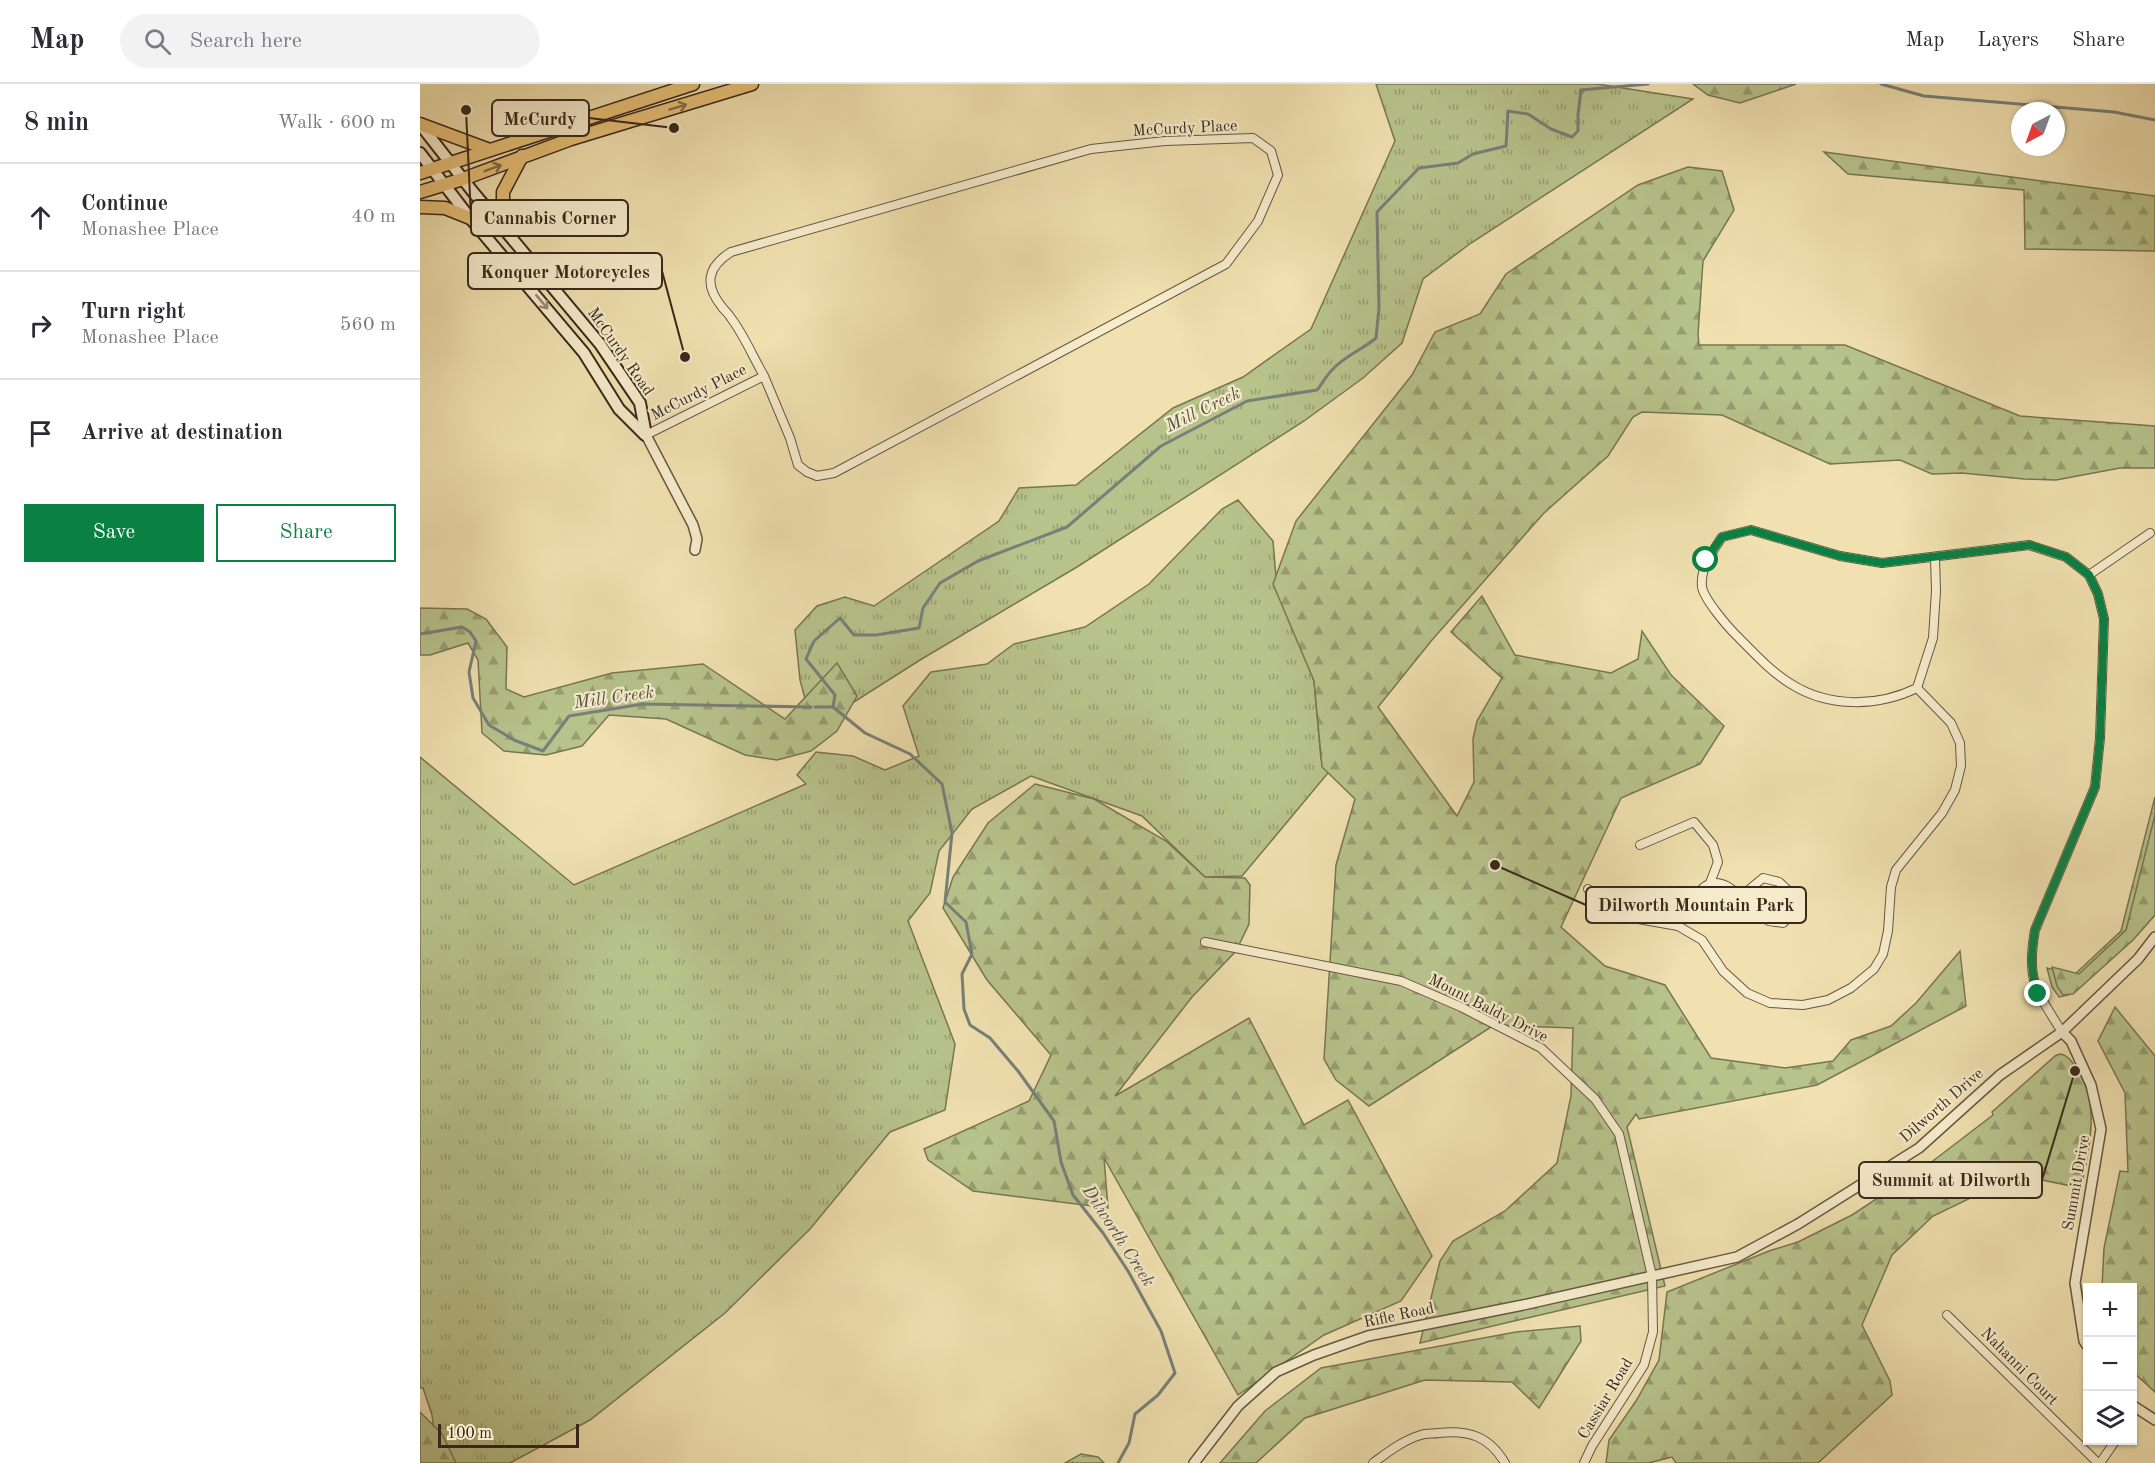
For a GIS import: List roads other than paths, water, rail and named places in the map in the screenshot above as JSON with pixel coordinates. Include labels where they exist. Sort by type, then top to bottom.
[{"type":"highway","points":[[420,173],[693,84]]},
{"type":"highway","points":[[420,192],[463,179],[522,156],[753,84]]},
{"type":"highway","points":[[420,124],[491,150]]},
{"type":"highway","points":[[503,228],[503,192],[522,156]]},
{"type":"highway","points":[[420,207],[445,208],[470,219]]},
{"type":"main road","name":"McCurdy Road","points":[[420,124],[600,344],[640,403],[646,435]]},
{"type":"main road","name":"McCurdy Road","points":[[420,153],[470,219],[584,353],[619,409],[646,435]]},
{"type":"street","name":"McCurdy Place","points":[[1253,138],[1271,151],[1278,175],[1258,221],[1226,264],[834,472],[818,476],[798,465],[790,438],[764,376],[731,317],[713,295],[710,286],[710,276],[715,266],[731,252],[1091,149],[1165,141],[1253,138]]},
{"type":"street","name":"McCurdy Place","points":[[646,435],[764,376]]},
{"type":"street","name":"McCurdy Road","points":[[646,435],[693,525],[697,539],[695,550]]},
{"type":"street","points":[[1935,558],[1936,591],[1933,638],[1917,688],[1899,697],[1868,702],[1842,703],[1818,696],[1791,684],[1758,657],[1721,620],[1702,588],[1706,560],[1722,537],[1751,530],[1840,556],[1882,563],[2030,545],[2066,557],[2089,575],[2098,594],[2104,619],[2100,738],[2095,787],[2035,930],[2031,953],[2032,977],[2038,994],[2062,1032]]},
{"type":"street","points":[[2089,575],[2150,533]]},
{"type":"street","points":[[1588,889],[1627,917],[1678,926],[1702,940],[1723,971],[1747,993],[1770,1003],[1803,1005],[1828,1000],[1851,988],[1874,969],[1883,954],[1888,931],[1891,887],[1896,870],[1942,813],[1955,790],[1961,766],[1960,743],[1951,723],[1917,688]]},
{"type":"street","points":[[1640,844],[1694,822],[1713,845],[1718,862],[1710,883],[1697,893],[1686,908],[1678,926]]},
{"type":"street","points":[[1710,883],[1724,883],[1740,897],[1768,920],[1783,923],[1792,914],[1793,895],[1779,882],[1763,879],[1740,897]]},
{"type":"street","name":"Dilworth Drive","points":[[1652,1276],[1737,1257],[1798,1224],[1919,1148],[2000,1075],[2062,1032],[2138,959],[2155,937]]},
{"type":"street","name":"Mount Baldy Drive","points":[[1205,942],[1401,981],[1461,1007],[1541,1048],[1595,1100],[1619,1134],[1652,1276]]},
{"type":"street","name":"Summit Drive","points":[[2062,1032],[2071,1041],[2091,1085],[2101,1130],[2075,1283],[2083,1337]]},
{"type":"street","name":"Rifle Road","points":[[1194,1463],[1238,1406],[1270,1377],[1314,1355],[1368,1336],[1652,1276]]},
{"type":"street","name":"Cassiar Road","points":[[1584,1463],[1592,1446],[1644,1365],[1653,1332],[1652,1276]]},
{"type":"street","name":"Nahanni Court","points":[[1947,1315],[2099,1463]]},
{"type":"street","points":[[2137,1411],[2155,1420]]},
{"type":"street","points":[[1373,1463],[1392,1449],[1421,1435],[1447,1432],[1474,1433],[1497,1450],[1505,1463]]},
{"type":"street","points":[[2099,1463],[2112,1445]]},
{"type":"waterway","name":"Mill Creek","points":[[815,707],[833,707],[835,695],[806,659],[814,641],[840,618],[854,635],[876,635],[919,628],[923,608],[940,583],[978,561],[1067,527],[1161,446],[1247,401],[1317,390],[1337,365],[1376,338],[1379,308],[1377,212],[1419,168],[1458,163],[1473,154],[1506,146],[1508,111],[1528,114],[1551,129],[1572,137],[1578,131],[1581,90],[1648,84]]},
{"type":"waterway","name":"Mill Creek","points":[[1881,84],[1924,96],[2114,112],[2155,120]]},
{"type":"waterway","name":"Mill Creek","points":[[420,634],[462,627],[470,632],[476,641],[469,672],[473,698],[489,725],[514,740],[543,751],[569,716],[643,704],[811,707]]},
{"type":"waterway","name":"Dilworth Creek","points":[[833,707],[865,733],[910,754],[942,784],[952,833],[945,902],[966,922],[972,954],[962,974],[964,1009],[970,1025],[990,1038],[1018,1071],[1054,1121],[1061,1162],[1073,1195],[1103,1233],[1128,1271],[1161,1331],[1175,1373],[1158,1395],[1135,1414],[1129,1443],[1118,1463]]},
{"type":"place","name":"Cannabis Corner","points":[[466,110]]},
{"type":"place","name":"McCurdy","points":[[674,128]]},
{"type":"place","name":"Konquer Motorcycles","points":[[685,357]]},
{"type":"place","name":"Dilworth Mountain Park","points":[[1495,865]]},
{"type":"place","name":"Summit at Dilworth","points":[[2075,1071]]}]
